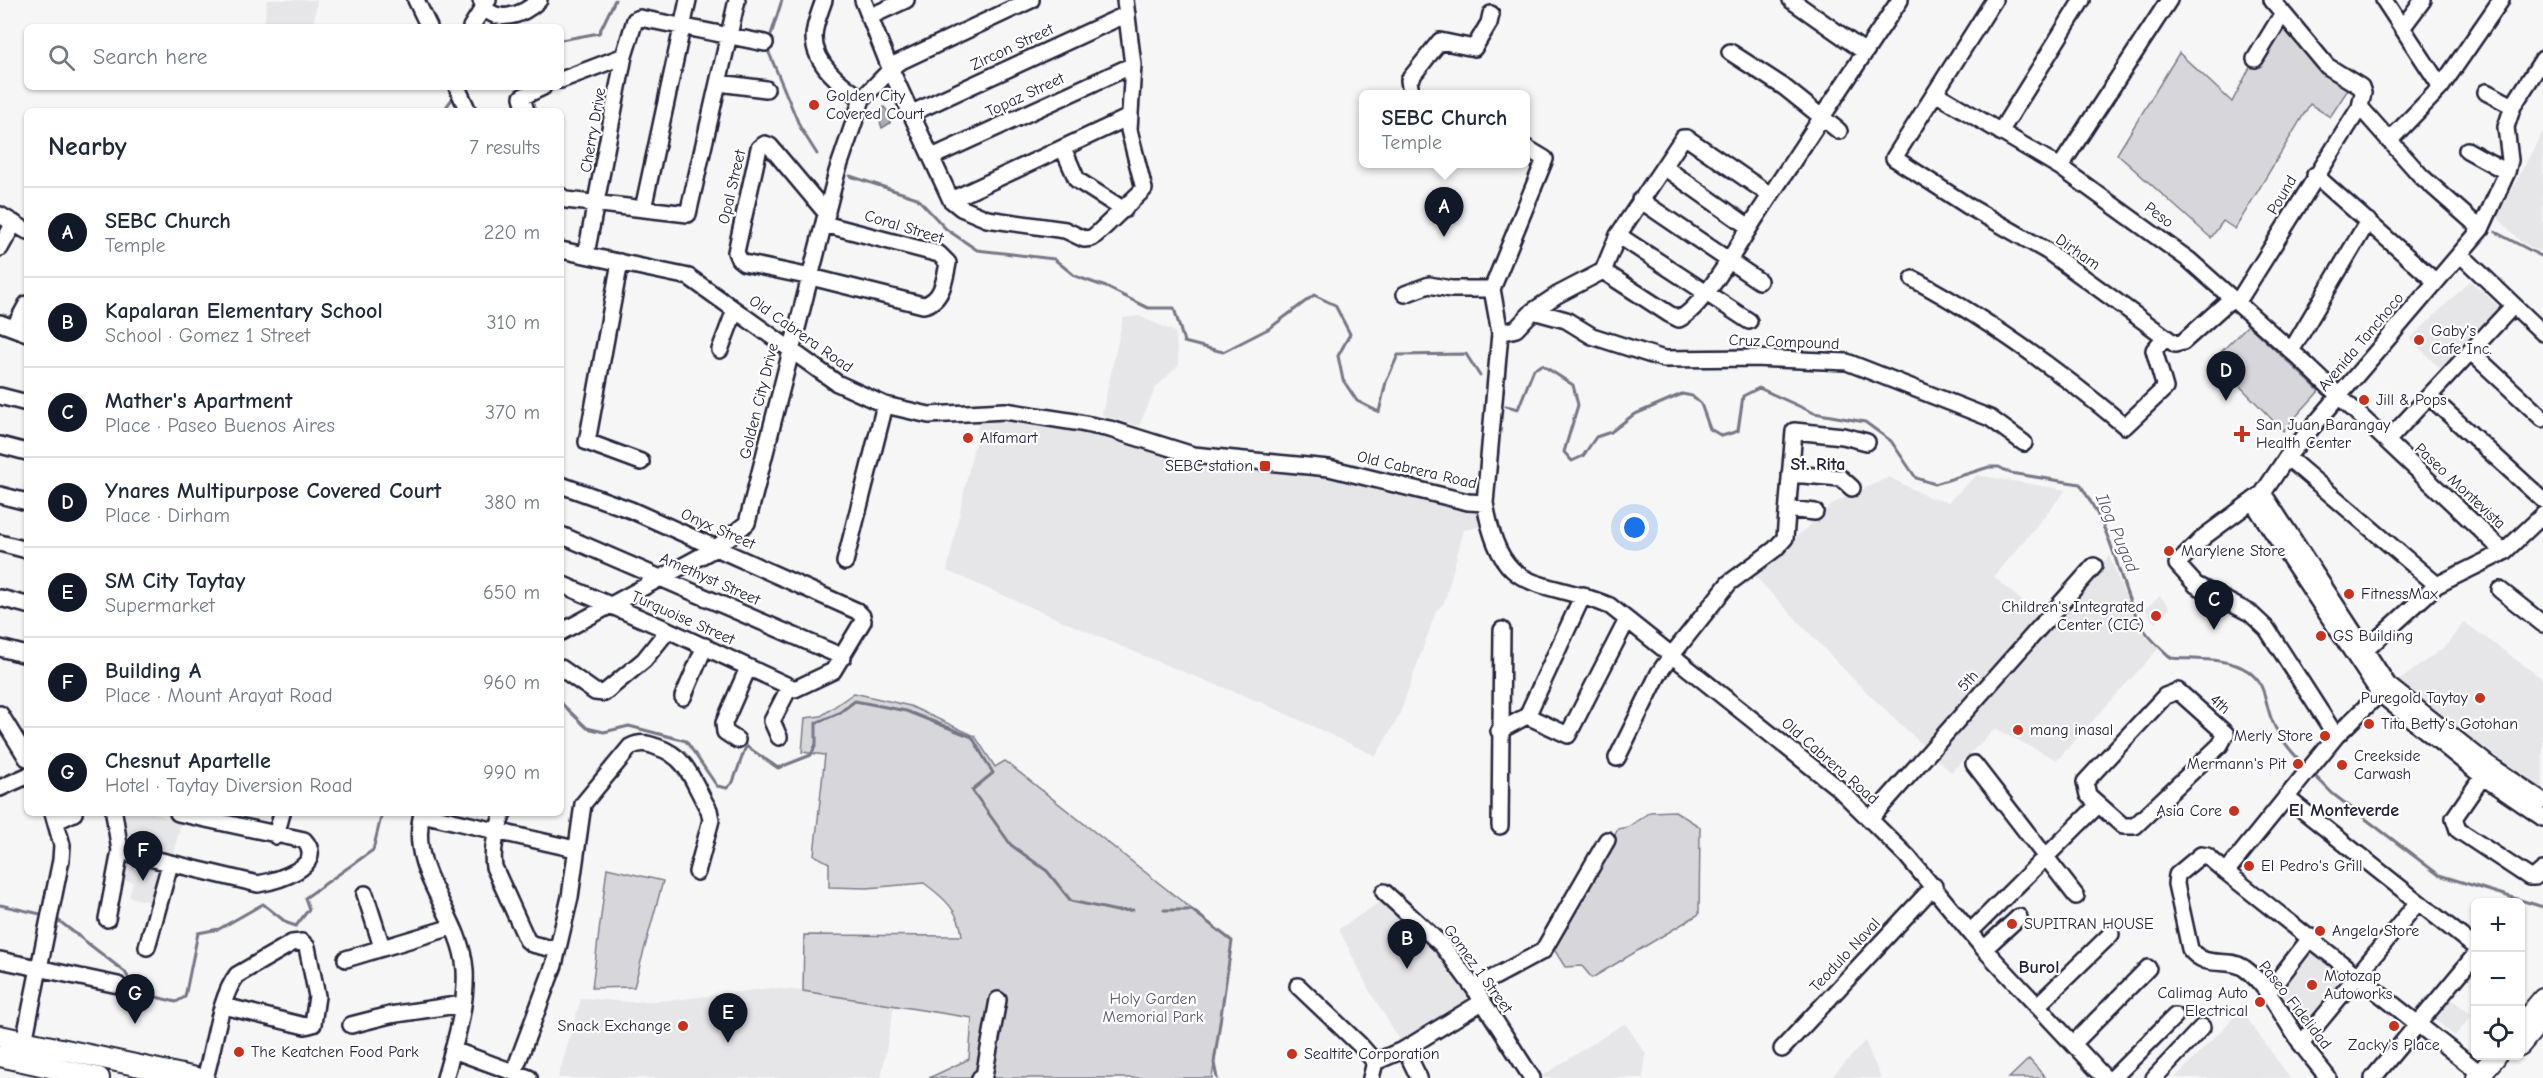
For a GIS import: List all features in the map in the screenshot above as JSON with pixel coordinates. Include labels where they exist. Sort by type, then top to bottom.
[{"type":"main road","points":[[2525,1022],[2541,1008]]},
{"type":"main road","points":[[2525,1036],[2541,1008]]},
{"type":"main road","points":[[13,1039],[196,1078]]},
{"type":"main road","points":[[0,1056],[99,1078]]},
{"type":"main road","points":[[2485,1077],[2494,1060]]},
{"type":"main road","points":[[2485,1077],[2507,1060]]},
{"type":"street","points":[[416,0],[428,24]]},
{"type":"street","points":[[474,24],[487,10],[518,16],[539,0]]},
{"type":"street","points":[[643,209],[688,0]]},
{"type":"street","points":[[564,198],[684,215],[690,211],[738,0]]},
{"type":"street","points":[[824,0],[814,39],[820,57],[841,85],[862,99]]},
{"type":"street","points":[[863,0],[890,68],[951,200],[961,208],[987,219],[1065,230],[1084,239],[1092,238],[1144,189],[1130,141],[1129,117],[1133,65],[1126,7]]},
{"type":"street","points":[[869,17],[906,0]]},
{"type":"street","name":"Golden City Drive","points":[[564,630],[716,548],[747,523],[837,172],[862,99],[890,68],[1031,0]]},
{"type":"street","points":[[1791,0],[1865,52]]},
{"type":"street","points":[[1603,271],[1679,319],[1687,315],[1705,294],[1728,260],[1900,0]]},
{"type":"street","points":[[1935,93],[1994,0]]},
{"type":"street","points":[[2000,132],[2082,0]]},
{"type":"street","points":[[2060,167],[2169,0]]},
{"type":"street","points":[[2272,0],[2327,66],[2361,87],[2363,93],[2360,107],[2389,141],[2421,176],[2481,229]]},
{"type":"street","points":[[2384,0],[2440,87]]},
{"type":"street","points":[[2402,28],[2423,0]]},
{"type":"street","points":[[2389,141],[2440,87],[2501,0]]},
{"type":"street","name":"Zircon Street","points":[[912,113],[1126,7]]},
{"type":"street","points":[[2254,59],[2283,13]]},
{"type":"street","points":[[1410,90],[1409,80],[1440,41],[1474,48],[1489,23],[1491,14]]},
{"type":"street","name":"Cherry Drive","points":[[586,254],[632,25],[640,18],[682,28]]},
{"type":"street","points":[[682,28],[765,43]]},
{"type":"street","points":[[1730,52],[1770,77],[1839,131]]},
{"type":"street","points":[[564,79],[624,56]]},
{"type":"street","points":[[2467,150],[2507,172],[2510,160],[2506,127],[2513,106],[2543,59]]},
{"type":"street","name":"Topaz Street","points":[[932,157],[1133,65]]},
{"type":"street","points":[[719,83],[766,90]]},
{"type":"street","points":[[458,90],[467,108]]},
{"type":"street","points":[[525,108],[522,97],[535,90]]},
{"type":"street","points":[[2486,92],[2513,106]]},
{"type":"street","name":"Peso","points":[[1935,93],[2060,167],[2189,260],[2338,396]]},
{"type":"street","name":"Dirham","points":[[1935,93],[1894,158],[1968,206],[2047,251],[2165,337]]},
{"type":"street","name":"Pound","points":[[2235,301],[2360,107]]},
{"type":"street","points":[[951,200],[1129,117]]},
{"type":"street","points":[[1500,333],[1516,329],[1533,311],[1603,271],[1618,235],[1683,138],[1687,138],[1770,195]]},
{"type":"street","name":"Opal Street","points":[[811,277],[744,263],[738,259],[736,252],[759,148],[765,144],[770,146],[825,219]]},
{"type":"street","points":[[1063,148],[1077,180],[1124,210]]},
{"type":"street","points":[[1485,503],[1500,333],[1492,289],[1545,159],[1530,150]]},
{"type":"street","points":[[1664,167],[1749,227]]},
{"type":"street","name":"Avenida Tanchoco","points":[[2336,736],[2266,629],[2250,613],[2196,585],[2177,564],[2205,536],[2258,497],[2287,457],[2481,229],[2507,172]]},
{"type":"street","points":[[2315,175],[2436,282]]},
{"type":"street","points":[[1641,200],[1759,281]]},
{"type":"street","name":"Coral Street","points":[[811,277],[923,305],[931,304],[936,299],[944,282],[948,263],[939,254],[825,219]]},
{"type":"street","points":[[2291,351],[2368,221]]},
{"type":"street","points":[[0,248],[14,223]]},
{"type":"street","points":[[1618,235],[1749,321]]},
{"type":"street","name":"Old Cabrera Road","points":[[564,250],[689,277],[837,383],[885,405],[929,414],[1005,411],[1032,415],[1110,429],[1193,455],[1329,468],[1467,502],[1485,503],[1489,530],[1502,560],[1521,578],[1538,586],[1583,595],[1610,606],[1801,757],[1870,819],[1934,886],[1984,950],[2105,1078]]},
{"type":"street","points":[[2460,254],[2543,333]]},
{"type":"street","points":[[620,262],[587,442],[641,462]]},
{"type":"street","points":[[1913,279],[2009,335],[2069,378],[2125,426],[2165,388],[2154,350],[2165,337],[2175,344],[2182,342],[2235,301]]},
{"type":"street","points":[[1405,294],[1429,285],[1450,289],[1492,289]]},
{"type":"street","points":[[2387,441],[2513,306]]},
{"type":"street","points":[[14,328],[24,310]]},
{"type":"street","points":[[720,350],[735,310]]},
{"type":"street","name":"Cruz Compound","points":[[1533,311],[1566,320],[1592,336],[1664,359],[1754,358],[1847,362],[1990,418],[2024,443]]},
{"type":"street","points":[[2470,351],[2543,419]]},
{"type":"street","points":[[0,396],[24,402]]},
{"type":"street","name":"Paseo Montevista","points":[[2338,396],[2504,552]]},
{"type":"street","points":[[2429,396],[2543,500]]},
{"type":"street","points":[[845,562],[885,405]]},
{"type":"street","points":[[1617,758],[1659,673],[1671,656],[1729,583],[1775,549],[1785,538],[1794,431],[1842,436],[1868,442]]},
{"type":"street","points":[[0,445],[24,451]]},
{"type":"street","points":[[2287,457],[2437,585]]},
{"type":"street","points":[[1790,474],[1841,478],[1852,488]]},
{"type":"street","name":"Onyx Street","points":[[564,485],[716,548],[857,611],[863,621],[843,657]]},
{"type":"street","points":[[0,495],[24,501]]},
{"type":"street","points":[[2258,497],[2384,690],[2543,818]]},
{"type":"street","points":[[1788,509],[1815,512]]},
{"type":"street","points":[[2361,654],[2437,585],[2504,552],[2543,515]]},
{"type":"street","name":"Amethyst Street","points":[[564,535],[843,657]]},
{"type":"street","points":[[0,543],[24,549]]},
{"type":"street","name":"5th","points":[[1870,819],[2094,566]]},
{"type":"street","name":"Turquoise Street","points":[[564,585],[705,646],[789,688]]},
{"type":"street","points":[[2500,590],[2543,624]]},
{"type":"street","points":[[1499,731],[1527,716],[1583,595]]},
{"type":"street","points":[[0,598],[24,604]]},
{"type":"street","points":[[1527,716],[1568,735],[1627,620]]},
{"type":"street","points":[[564,670],[595,692],[604,693],[644,660],[668,630]]},
{"type":"street","points":[[1500,826],[1499,731],[1502,630]]},
{"type":"street","points":[[683,697],[705,646]]},
{"type":"street","points":[[0,648],[24,654]]},
{"type":"street","points":[[779,737],[772,721],[789,688],[800,687],[833,671],[843,657]]},
{"type":"street","points":[[737,740],[726,732],[724,723],[748,668]]},
{"type":"street","points":[[2384,690],[2336,736],[2226,872],[2485,1077]]},
{"type":"street","name":"4th","points":[[2178,691],[2226,734],[2220,745],[2135,826],[2124,826],[2098,805],[2088,795],[2085,782],[2165,696],[2178,691]]},
{"type":"street","points":[[0,714],[24,753]]},
{"type":"street","points":[[514,1072],[554,965],[570,897],[575,849],[586,798],[630,747],[644,743],[678,756],[709,810],[711,820],[697,872]]},
{"type":"street","points":[[1974,764],[2076,896]]},
{"type":"street","points":[[2487,771],[2543,801]]},
{"type":"street","points":[[2487,771],[2454,818],[2454,824],[2458,830],[2529,877],[2535,877],[2543,870]]},
{"type":"street","points":[[0,788],[24,777]]},
{"type":"street","points":[[2286,797],[2471,945]]},
{"type":"street","points":[[1970,932],[2098,805]]},
{"type":"street","points":[[107,919],[120,851],[114,816]]},
{"type":"street","points":[[120,851],[258,884],[278,881],[304,866],[309,850],[304,840],[276,836],[232,819],[206,816]]},
{"type":"street","points":[[276,836],[281,816]]},
{"type":"street","points":[[422,816],[418,831],[421,858],[452,927],[465,968],[463,1004],[445,1078]]},
{"type":"street","points":[[431,816],[575,849]]},
{"type":"street","points":[[502,816],[497,830],[494,867],[527,940],[532,944],[557,950]]},
{"type":"street","points":[[13,1039],[34,1006],[33,992],[61,860],[55,817]]},
{"type":"street","points":[[1474,988],[1543,951],[1607,840]]},
{"type":"street","name":"Paseo Fidelidad","points":[[2226,872],[2207,856],[2201,855],[2177,875],[2176,884],[2190,949],[2196,958],[2206,962],[2244,968],[2267,994],[2301,1044],[2328,1078]]},
{"type":"street","points":[[147,947],[170,864]]},
{"type":"street","name":"Teodulo Naval","points":[[1782,1049],[1934,886]]},
{"type":"street","name":"Gomez 1 Street","points":[[1384,892],[1442,945],[1474,988],[1532,1078]]},
{"type":"street","points":[[365,894],[382,947]]},
{"type":"street","points":[[2301,1044],[2418,902]]},
{"type":"street","points":[[1984,950],[2019,917]]},
{"type":"street","points":[[346,959],[452,927]]},
{"type":"street","points":[[2037,1006],[2111,934]]},
{"type":"street","points":[[2267,994],[2311,937]]},
{"type":"street","points":[[205,1078],[224,1006],[231,982],[237,975],[292,943],[302,942],[307,947],[317,996],[313,1024],[305,1026],[224,1006]]},
{"type":"street","points":[[2373,1078],[2471,959]]},
{"type":"street","points":[[0,960],[118,985]]},
{"type":"street","points":[[2073,1044],[2148,968]]},
{"type":"street","points":[[1298,986],[1375,1062]]},
{"type":"street","points":[[980,1078],[984,1076],[998,1000]]},
{"type":"street","points":[[1375,1062],[1405,1049],[1482,1002]]},
{"type":"street","points":[[351,1025],[390,1015],[463,1004]]},
{"type":"street","points":[[2113,1078],[2175,1017]]},
{"type":"street","points":[[2154,1078],[2202,1027]]},
{"type":"street","points":[[1405,1049],[1419,1078]]},
{"type":"street","points":[[453,1050],[529,1078]]},
{"type":"street","points":[[1371,1078],[1375,1062]]},
{"type":"shaded area","points":[[267,0],[317,0],[313,24],[264,24]]},
{"type":"shaded area","points":[[884,107],[890,114],[890,123],[882,128],[880,122],[882,114],[878,112]]},
{"type":"shaded area","points":[[2543,131],[2543,253],[2521,242],[2497,217]]},
{"type":"shaded area","points":[[2470,281],[2501,308],[2443,371],[2410,339]]},
{"type":"shaded area","points":[[1139,316],[1175,332],[1179,365],[1156,387],[1139,426],[1102,415],[1123,318]]},
{"type":"shaded area","points":[[980,418],[1056,425],[1320,472],[1481,509],[1483,526],[1464,530],[1444,603],[1436,611],[1399,716],[1376,756],[1265,704],[1151,659],[947,571]]},
{"type":"shaded area","points":[[1977,475],[2066,490],[1994,577],[2049,624],[2109,556],[2131,611],[2145,635],[2158,649],[2057,760],[1995,729],[1951,772],[1854,680],[1754,575],[1834,503],[1889,477],[1928,497],[1948,502]]},
{"type":"shaded area","name":"Children's Integrated Center (CIC)","points":[[2160,596],[2170,608],[2155,623],[2145,609]]},
{"type":"shaded area","name":"Puregold Taytay","points":[[2464,622],[2543,679],[2543,791],[2397,682],[2448,644]]},
{"type":"shaded area","points":[[123,816],[163,816],[181,823],[173,855],[141,848],[142,842],[129,840]]},
{"type":"shaded area","points":[[132,859],[163,867],[156,900],[150,902],[129,897],[133,882],[119,879],[125,861]]},
{"type":"shaded area","points":[[1383,900],[1406,910],[1478,1001],[1403,1045],[1369,990],[1339,929]]},
{"type":"shaded area","name":"Motozap Autoworks","points":[[2312,946],[2350,976],[2301,1035],[2274,995]]},
{"type":"shaded area","points":[[771,988],[803,991],[894,1007],[881,1078],[558,1078],[581,998],[630,1002],[675,1000]]},
{"type":"shaded area","points":[[2445,994],[2471,1016],[2455,1036],[2429,1015]]},
{"type":"shaded area","points":[[2241,1010],[2290,1078],[2175,1078]]},
{"type":"shaded area","points":[[1625,1023],[1646,1054],[1643,1078],[1539,1078]]},
{"type":"shaded area","points":[[1865,1041],[1881,1078],[1831,1078]]},
{"type":"green space","points":[[2275,19],[2321,71],[2349,88],[2330,117],[2310,104],[2235,229],[2223,221],[2211,238],[2117,154],[2179,53],[2232,102]]},
{"type":"green space","points":[[2248,325],[2319,391],[2283,431],[2214,359]]},
{"type":"green space","name":"Holy Garden Memorial Park","points":[[854,693],[910,706],[975,736],[995,767],[1005,761],[1232,941],[1212,1078],[929,1078],[969,1059],[972,1018],[803,991],[804,935],[962,936],[958,919],[949,905],[924,883],[867,888],[829,887],[829,863],[814,855],[825,755],[802,752],[805,718],[821,716]]},
{"type":"green space","points":[[1675,811],[1700,827],[1699,914],[1592,978],[1582,966],[1565,967],[1552,946],[1618,829],[1628,827],[1650,812]]},
{"type":"green space","points":[[607,868],[663,881],[634,987],[592,988]]},
{"type":"green space","points":[[2029,1059],[2046,1078],[2009,1078]]},
{"type":"waterway","name":"Ilog Pugad","points":[[564,39],[599,33],[615,0]]},
{"type":"waterway","name":"Ilog Pugad","points":[[769,41],[782,0]]},
{"type":"waterway","name":"Ilog Pugad","points":[[767,48],[800,127],[817,154]]},
{"type":"waterway","name":"Ilog Pugad","points":[[445,108],[455,95]]},
{"type":"waterway","name":"Ilog Pugad","points":[[850,176],[917,198],[946,229],[977,250],[1054,259],[1075,276],[1106,287],[1148,308],[1174,308],[1184,342],[1223,352],[1270,328],[1314,295],[1335,305],[1350,334],[1338,356],[1343,380],[1357,401],[1379,412],[1386,382],[1398,355],[1466,354],[1480,376]]},
{"type":"waterway","name":"Ilog Pugad","points":[[2495,232],[2543,257]]},
{"type":"waterway","name":"Ilog Pugad","points":[[1506,406],[1518,409],[1534,369],[1542,365],[1573,385],[1578,405],[1564,452],[1572,461],[1583,456],[1596,437],[1611,432],[1633,415],[1682,394],[1692,396],[1701,404],[1710,429],[1722,436],[1738,431],[1743,396],[1759,388],[1814,413],[1865,422],[1891,441],[1916,478],[1935,484],[1989,467],[1999,467],[2010,473],[2080,484],[2095,509],[2111,545],[2131,603],[2139,622],[2148,635],[2171,658],[2231,663],[2254,676],[2264,692],[2277,731],[2306,767]]},
{"type":"waterway","points":[[564,706],[587,728],[604,732],[629,726],[686,741],[717,786],[727,788],[733,782],[746,746],[778,768],[811,755],[816,744],[816,723],[839,713],[855,701],[906,711],[972,737],[993,773],[972,790],[1011,845],[1047,871],[1071,901],[1117,911],[1133,910]]},
{"type":"waterway","name":"Ilog Pugad","points":[[2313,774],[2333,794],[2439,875],[2543,907]]},
{"type":"waterway","points":[[54,917],[125,972],[136,992],[176,1002],[185,997],[198,933],[219,929],[263,904],[287,923],[296,926],[309,909],[305,898],[373,850],[381,816]]},
{"type":"waterway","points":[[0,905],[45,915]]},
{"type":"waterway","points":[[1164,910],[1192,910],[1232,941],[1214,1063],[1217,1078]]},
{"type":"place","name":"Golden City Covered Court","points":[[814,105]]},
{"type":"place","name":"SEBC Church","points":[[1444,237]]},
{"type":"place","name":"Gaby's Cafe Inc.","points":[[2419,340]]},
{"type":"place","name":"Jill & Pops","points":[[2364,400]]},
{"type":"place","name":"Ynares Multipurpose Covered Court","points":[[2226,401]]},
{"type":"place","name":"San Juan Barangay Health Center","points":[[2242,434]]},
{"type":"place","name":"Alfamart","points":[[968,438]]},
{"type":"place","name":"SEBC station","points":[[1265,466]]},
{"type":"place","name":"Marylene Store","points":[[2169,551]]},
{"type":"place","name":"FitnessMax","points":[[2349,594]]},
{"type":"place","name":"Children's Integrated Center (CIC)","points":[[2156,616]]},
{"type":"place","name":"Mather's Apartment","points":[[2214,630]]},
{"type":"place","name":"GS Building","points":[[2321,636]]},
{"type":"place","name":"Puregold Taytay","points":[[2480,698]]},
{"type":"place","name":"Tita Betty's Gotohan","points":[[2369,724]]},
{"type":"place","name":"mang inasal","points":[[2018,730]]},
{"type":"place","name":"Merly Store","points":[[2325,736]]},
{"type":"place","name":"Mermann's Pit","points":[[2298,764]]},
{"type":"place","name":"Creekside Carwash","points":[[2342,765]]},
{"type":"place","name":"Asia Core","points":[[2234,811]]},
{"type":"place","name":"El Pedro's Grill","points":[[2249,866]]},
{"type":"place","name":"Building A","points":[[143,881]]},
{"type":"place","name":"SUPITRAN HOUSE","points":[[2012,924]]},
{"type":"place","name":"Angela Store","points":[[2320,931]]},
{"type":"place","name":"Kapalaran Elementary School","points":[[1407,969]]},
{"type":"place","name":"Motozap Autoworks","points":[[2312,985]]},
{"type":"place","name":"Calimag Auto Electrical","points":[[2260,1002]]},
{"type":"place","name":"Chesnut Apartelle","points":[[135,1024]]},
{"type":"place","name":"Snack Exchange","points":[[683,1026]]},
{"type":"place","name":"Zacky's Place","points":[[2394,1026]]},
{"type":"place","name":"SM City Taytay","points":[[728,1043]]},
{"type":"place","name":"The Keatchen Food Park","points":[[239,1052]]},
{"type":"place","name":"Sealtite Corporation","points":[[1292,1054]]},
{"type":"district","name":"St. Rita","points":[[1818,464]]},
{"type":"district","name":"El Monteverde","points":[[2344,810]]},
{"type":"district","name":"Burol","points":[[2039,967]]}]
